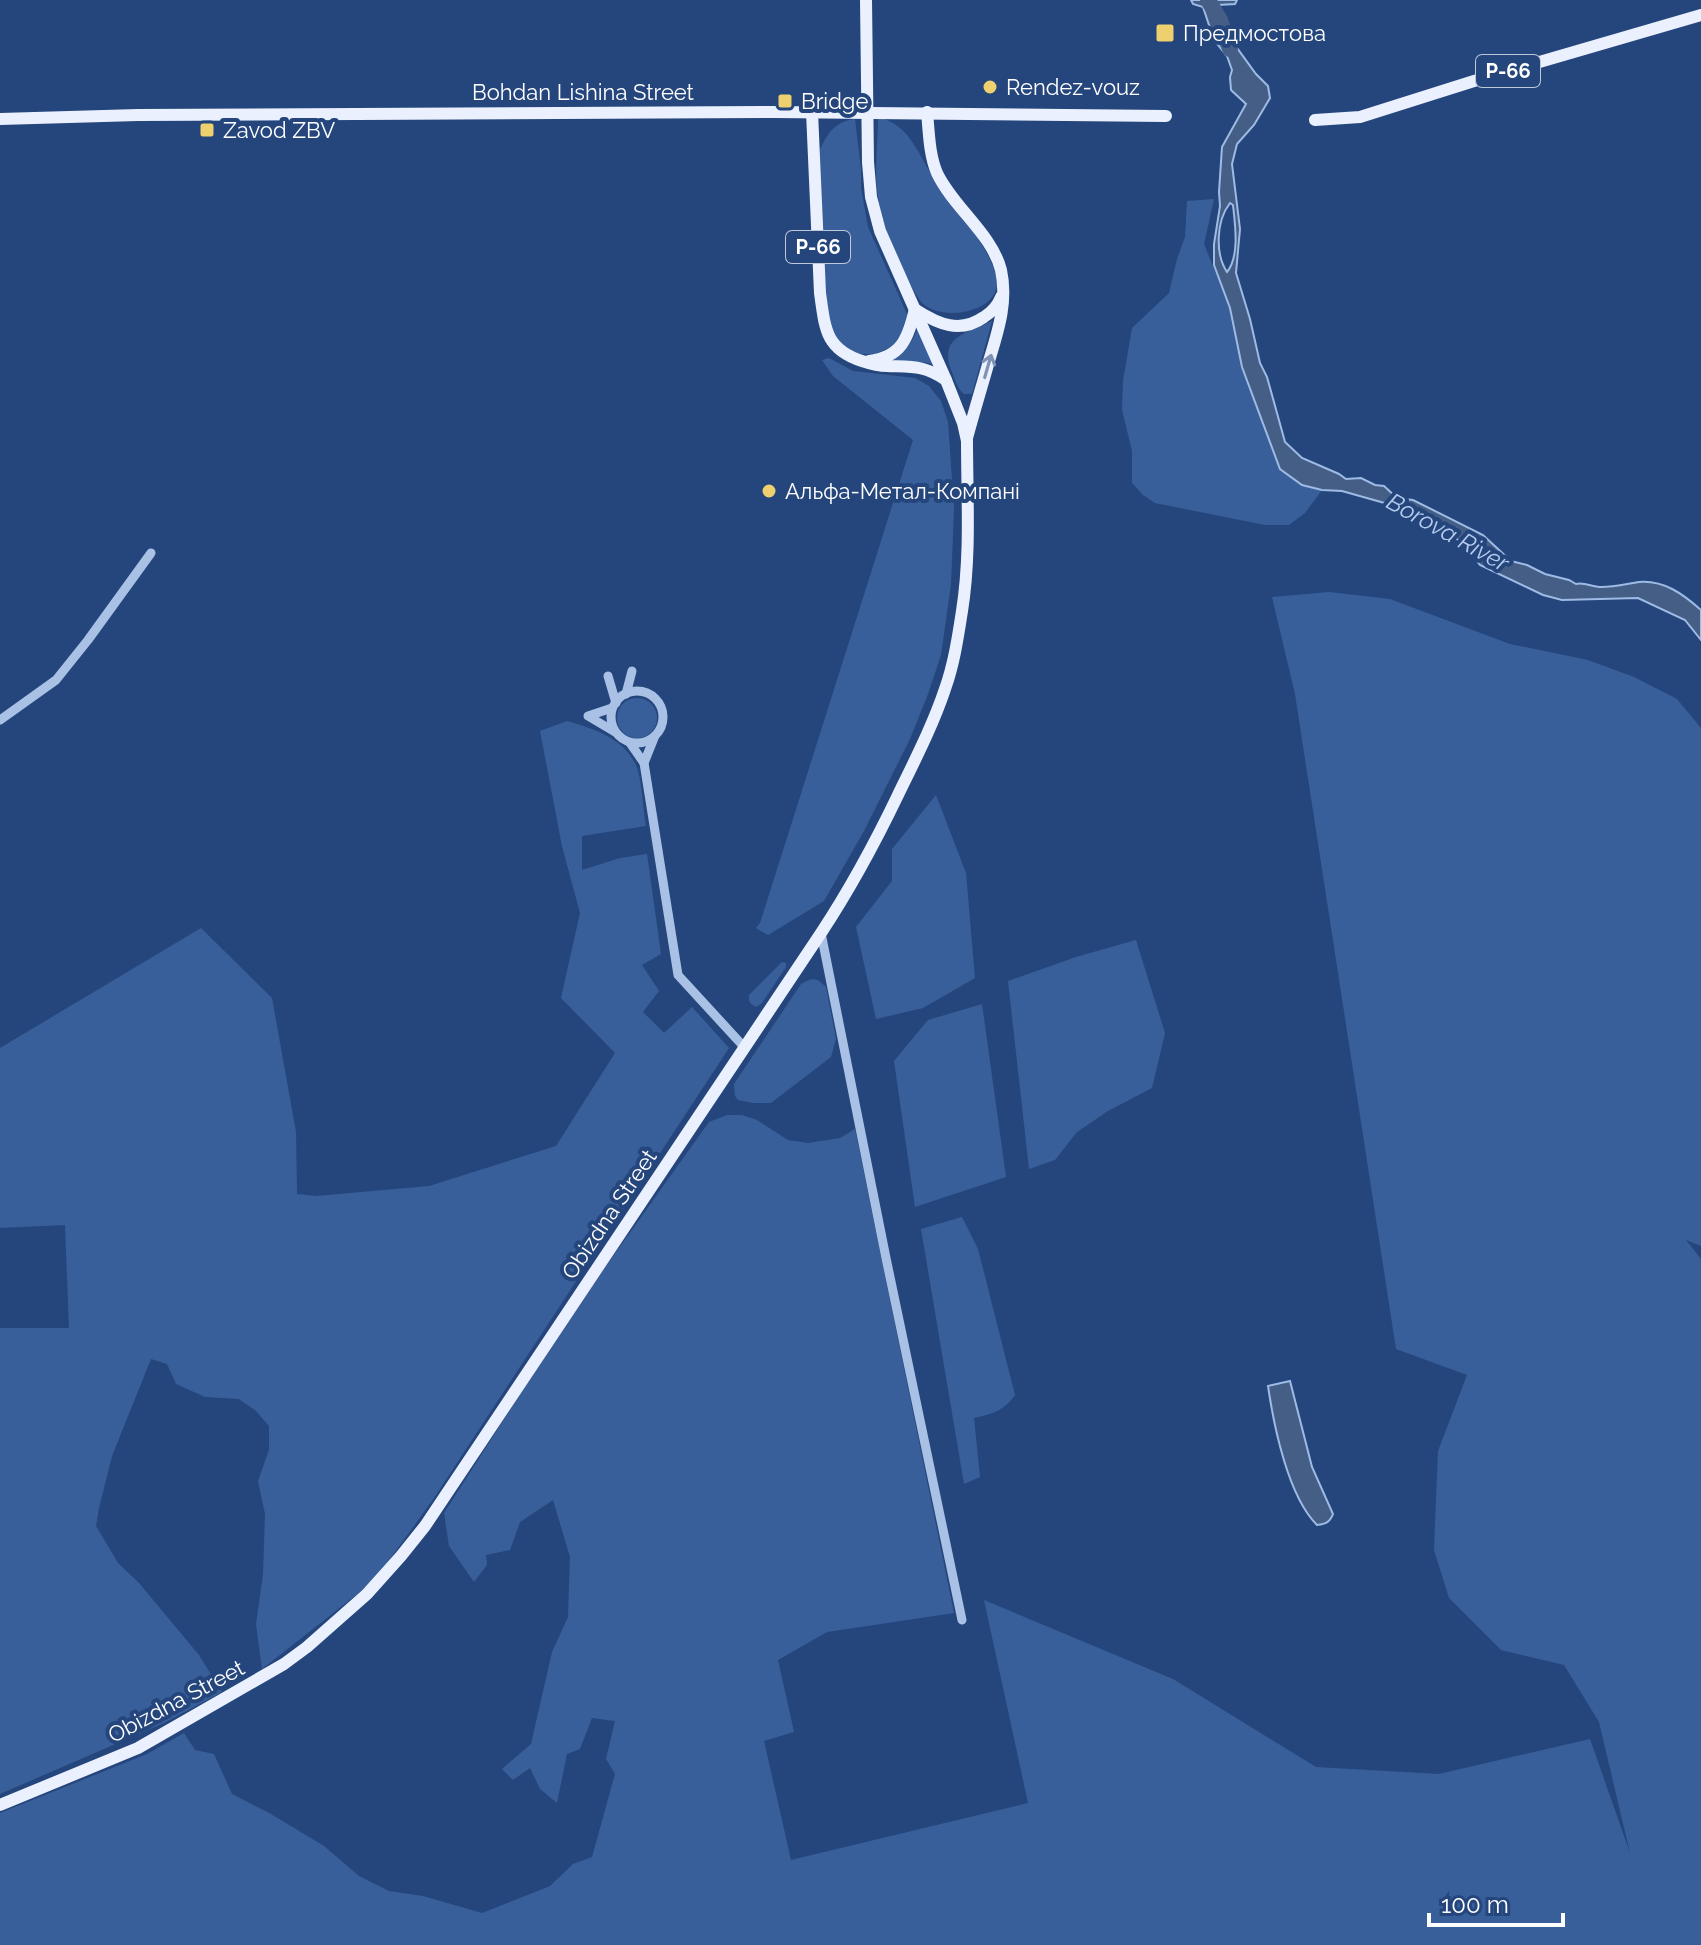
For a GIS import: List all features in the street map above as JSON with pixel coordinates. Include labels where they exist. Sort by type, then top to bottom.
[{"type":"main road","name":"Р-66","points":[[866,0],[871,197],[880,231],[915,309]]},
{"type":"main road","name":"Р-66","points":[[1315,120],[1360,117],[1701,15]]},
{"type":"main road","name":"Bohdan Lishina Street","points":[[0,119],[177,114],[784,112],[1166,116]]},
{"type":"main road","name":"Р-66","points":[[812,112],[820,293],[825,323],[835,347],[843,354],[864,362]]},
{"type":"main road","points":[[927,112],[936,171],[993,251],[1001,269],[1003,308],[967,441]]},
{"type":"main road","points":[[915,309],[941,324],[974,324],[998,304],[1003,290]]},
{"type":"main road","points":[[864,362],[888,356],[902,345],[915,309]]},
{"type":"main road","points":[[915,309],[963,423],[967,441]]},
{"type":"main road","points":[[864,362],[917,366],[946,380]]},
{"type":"main road","name":"Obizdna Street","points":[[0,1805],[138,1748],[284,1664],[367,1594],[425,1526],[843,901],[869,853],[932,723],[946,686],[962,611],[967,568],[967,441]]},
{"type":"street","points":[[0,720],[56,680],[151,553]]},
{"type":"street","points":[[615,733],[611,722],[632,671],[640,690],[656,698],[663,710],[662,726],[644,763]]},
{"type":"street","points":[[640,690],[588,716],[630,743],[644,763],[678,975],[745,1048]]},
{"type":"street","points":[[630,743],[641,744],[655,738]]},
{"type":"street","points":[[821,933],[962,1620]]},
{"type":"shaded area","points":[[878,117],[890,121],[907,135],[989,258],[997,282],[995,293],[977,308],[951,313],[927,307],[905,275],[880,210],[876,168]]},
{"type":"shaded area","points":[[855,119],[868,227],[907,314],[900,338],[893,346],[875,354],[850,354],[835,342],[822,295],[820,150],[833,129],[842,122]]},
{"type":"shaded area","points":[[1214,199],[1204,244],[1230,308],[1242,367],[1280,469],[1302,485],[1322,490],[1305,513],[1289,525],[1265,525],[1155,503],[1132,483],[1132,451],[1122,410],[1123,381],[1132,328],[1169,293],[1185,237],[1187,201]]},
{"type":"shaded area","points":[[992,321],[972,394],[964,394],[958,387],[949,360],[952,343],[964,333]]},
{"type":"shaded area","points":[[918,327],[934,364],[886,363],[906,348]]},
{"type":"shaded area","points":[[829,358],[853,371],[915,378],[929,386],[941,401],[948,422],[954,509],[951,584],[941,655],[928,694],[910,739],[864,831],[824,901],[768,935],[756,928],[913,440],[833,376],[822,360]]},
{"type":"shaded area","points":[[1329,592],[1390,599],[1510,644],[1588,660],[1634,677],[1677,699],[1701,728],[1701,1246],[1686,1240],[1701,1259],[1701,1945],[0,1945],[0,1813],[147,1754],[184,1733],[195,1750],[214,1754],[232,1794],[324,1846],[359,1876],[389,1891],[423,1896],[482,1913],[550,1886],[573,1864],[592,1857],[615,1774],[606,1759],[615,1721],[592,1718],[580,1749],[567,1754],[557,1803],[540,1789],[530,1768],[513,1780],[502,1769],[531,1744],[552,1652],[568,1617],[570,1557],[553,1500],[520,1522],[510,1550],[486,1555],[487,1565],[474,1582],[449,1546],[444,1513],[604,1269],[709,1122],[727,1115],[742,1115],[757,1120],[788,1140],[808,1143],[840,1138],[855,1129],[954,1613],[827,1632],[778,1660],[794,1732],[764,1741],[791,1860],[1028,1803],[984,1600],[1173,1679],[1316,1767],[1439,1774],[1590,1739],[1630,1853],[1599,1722],[1564,1665],[1501,1650],[1449,1598],[1434,1550],[1438,1451],[1467,1375],[1396,1349],[1295,694],[1272,597]]},
{"type":"shaded area","points":[[637,698],[651,704],[657,718],[651,732],[637,738],[623,732],[617,718],[623,704]]},
{"type":"shaded area","points":[[567,721],[614,740],[635,763],[641,784],[646,826],[582,836],[582,870],[620,858],[647,854],[661,954],[642,965],[659,991],[643,1012],[664,1033],[692,1007],[729,1048],[434,1498],[390,1559],[365,1588],[262,1669],[256,1624],[263,1575],[265,1514],[258,1481],[269,1450],[269,1426],[256,1411],[239,1399],[205,1397],[176,1384],[167,1364],[151,1359],[112,1456],[96,1526],[118,1563],[139,1583],[199,1655],[222,1692],[164,1723],[0,1794],[0,1328],[69,1328],[65,1225],[0,1228],[0,1048],[201,928],[272,998],[296,1132],[297,1194],[316,1196],[429,1186],[556,1146],[615,1053],[561,998],[580,913],[562,846],[540,731]]},
{"type":"shaded area","points":[[936,795],[966,873],[975,978],[923,1008],[876,1019],[856,927],[892,881],[892,849]]},
{"type":"shaded area","points":[[1136,940],[1165,1033],[1152,1088],[1108,1111],[1077,1132],[1055,1160],[1029,1169],[1008,981]]},
{"type":"shaded area","points":[[782,962],[786,963],[786,967],[762,1003],[756,1007],[752,1005],[749,995]]},
{"type":"shaded area","points":[[811,979],[818,980],[826,987],[836,1039],[831,1057],[771,1103],[738,1100],[734,1084],[801,984]]},
{"type":"shaded area","points":[[982,1004],[1006,1177],[915,1207],[894,1061],[928,1020]]},
{"type":"shaded area","points":[[962,1217],[978,1249],[1015,1395],[997,1411],[974,1418],[980,1477],[964,1484],[921,1229]]},
{"type":"water","points":[[1191,0],[1237,0],[1235,4],[1218,5],[1215,22],[1268,86],[1270,98],[1254,125],[1237,144],[1232,164],[1240,229],[1236,273],[1285,442],[1302,458],[1346,479],[1361,478],[1384,486],[1397,498],[1413,500],[1483,535],[1511,561],[1545,574],[1598,587],[1648,582],[1673,589],[1701,610],[1701,640],[1685,620],[1638,598],[1562,600],[1543,595],[1480,565],[1463,543],[1388,504],[1342,491],[1302,485],[1280,469],[1242,367],[1230,308],[1214,265],[1222,147],[1246,104],[1231,90],[1232,70],[1227,56],[1214,40],[1203,7],[1193,4]],"holes":[[[1230,203],[1233,205],[1235,249],[1227,272],[1220,256],[1219,238],[1225,210]]]},
{"type":"water","points":[[1290,1381],[1312,1467],[1333,1514],[1323,1524],[1317,1525],[1298,1497],[1278,1440],[1268,1386]]},
{"type":"waterway","name":"Borova River","points":[[1208,0],[1220,20],[1230,49]]},
{"type":"place","name":"Предмостова","points":[[1165,33]]},
{"type":"place","name":"Rendez-vouz","points":[[990,87]]},
{"type":"place","name":"Bridge","points":[[785,101]]},
{"type":"place","name":"Zavod ZBV","points":[[207,130]]},
{"type":"place","name":"Альфа-Метал-Компані","points":[[769,491]]}]
